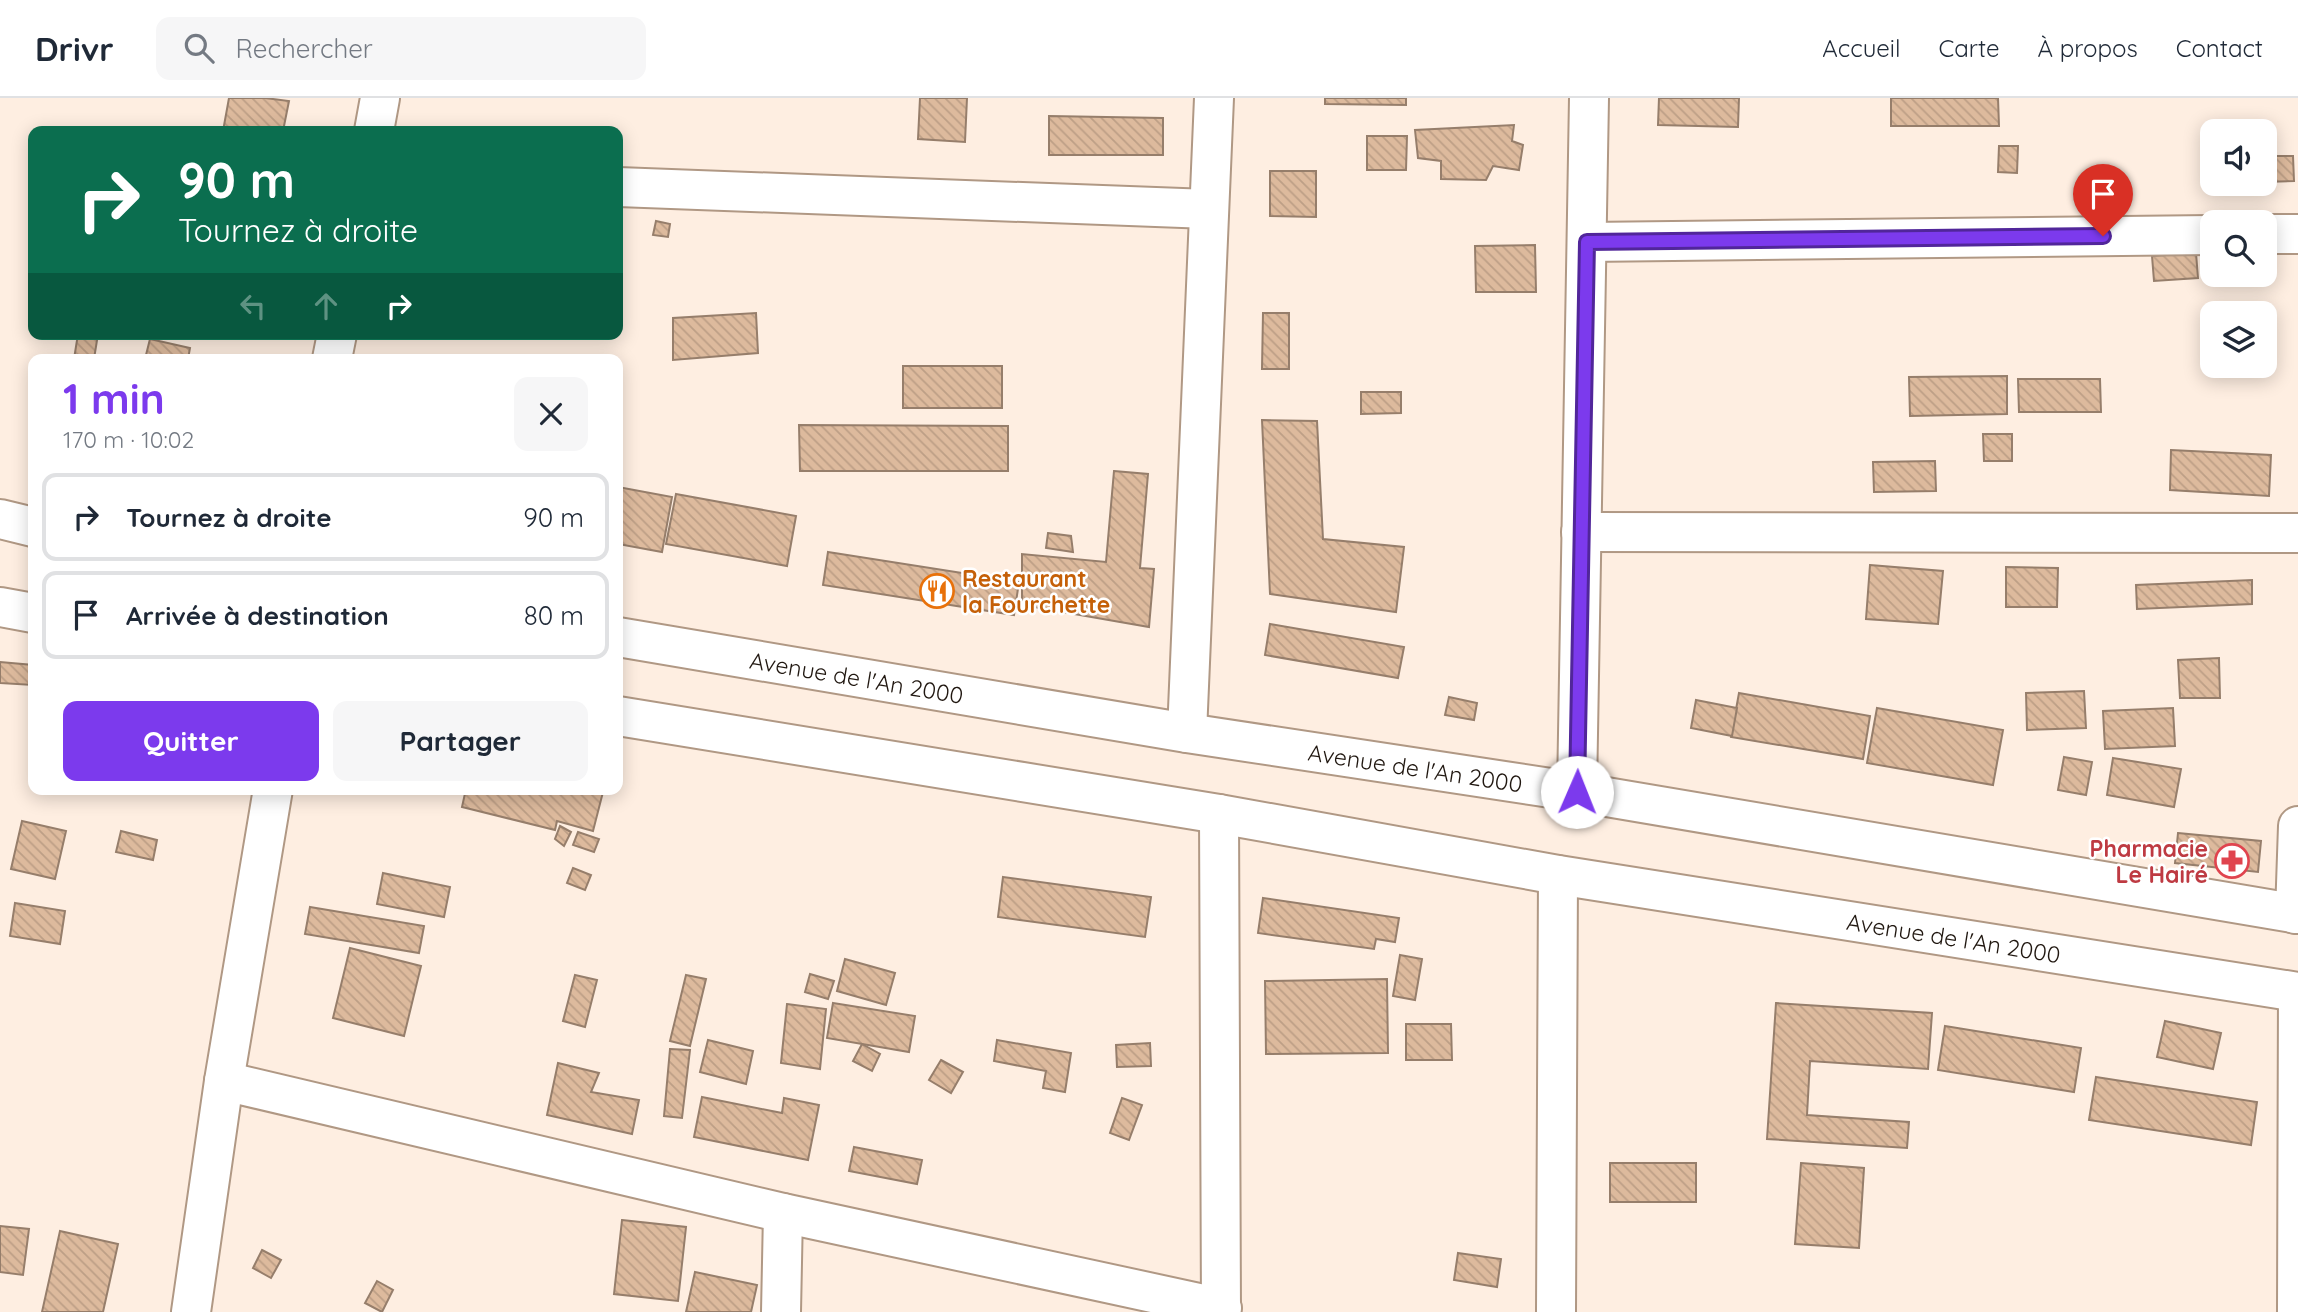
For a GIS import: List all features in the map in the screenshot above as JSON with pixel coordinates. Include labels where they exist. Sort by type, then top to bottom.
[{"type":"street","points":[[375,126],[380,98]]},
{"type":"street","points":[[1187,733],[1214,98]]},
{"type":"street","points":[[1577,792],[1589,98]]},
{"type":"street","points":[[623,187],[1209,209]]},
{"type":"street","points":[[2277,234],[2298,234]]},
{"type":"street","points":[[1587,242],[2200,235]]},
{"type":"street","points":[[0,519],[28,526]]},
{"type":"street","points":[[1581,532],[2298,533]]},
{"type":"street","points":[[0,607],[28,612]]},
{"type":"street","name":"Avenue de l'An 2000","points":[[623,638],[1187,733],[1577,792],[2296,914]]},
{"type":"street","name":"Avenue de l'An 2000","points":[[623,717],[1219,814],[1558,875],[2298,992]]},
{"type":"street","points":[[196,1311],[224,1081],[272,795]]},
{"type":"street","points":[[224,1081],[783,1213],[1222,1310],[1219,814]]},
{"type":"street","points":[[2296,914],[2298,826]]},
{"type":"street","points":[[1556,1312],[1558,875]]},
{"type":"street","points":[[2297,1312],[2298,992]]},
{"type":"street","points":[[781,1312],[783,1213]]},
{"type":"building","points":[[229,98],[289,101],[284,126],[224,126]]},
{"type":"building","points":[[920,98],[967,98],[965,142],[918,139]]},
{"type":"building","points":[[1325,98],[1406,98],[1406,105],[1325,104]]},
{"type":"building","points":[[1659,98],[1739,98],[1738,127],[1658,125]]},
{"type":"building","points":[[1891,98],[1998,98],[1999,126],[1891,126]]},
{"type":"building","points":[[1049,116],[1163,118],[1163,155],[1049,155]]},
{"type":"building","points":[[1514,125],[1512,141],[1523,145],[1519,170],[1493,166],[1486,180],[1441,179],[1441,161],[1418,158],[1415,130]]},
{"type":"building","points":[[1367,136],[1407,136],[1406,170],[1367,170]]},
{"type":"building","points":[[1999,146],[2018,146],[2017,173],[1998,172]]},
{"type":"building","points":[[2277,156],[2293,156],[2294,181],[2277,182]]},
{"type":"building","points":[[1270,171],[1316,171],[1316,217],[1270,216]]},
{"type":"building","points":[[656,221],[670,224],[668,237],[653,235]]},
{"type":"building","points":[[1535,245],[1536,292],[1476,292],[1475,246]]},
{"type":"building","points":[[2196,253],[2198,278],[2154,281],[2152,256]]},
{"type":"building","points":[[756,313],[758,353],[673,360],[673,318]]},
{"type":"building","points":[[1263,313],[1289,313],[1289,369],[1262,369]]},
{"type":"building","points":[[77,340],[97,340],[95,354],[75,354]]},
{"type":"building","points":[[150,340],[190,348],[189,354],[146,354]]},
{"type":"building","points":[[903,366],[1002,366],[1002,408],[903,408]]},
{"type":"building","points":[[2007,376],[2007,414],[1910,416],[1909,377]]},
{"type":"building","points":[[2018,379],[2100,379],[2101,412],[2019,412]]},
{"type":"building","points":[[1361,392],[1401,392],[1401,413],[1361,414]]},
{"type":"building","points":[[1262,420],[1317,421],[1323,539],[1404,547],[1396,612],[1270,594]]},
{"type":"building","points":[[799,425],[1008,426],[1008,471],[800,471]]},
{"type":"building","points":[[1983,434],[2012,434],[2012,461],[1984,461]]},
{"type":"building","points":[[2171,450],[2271,455],[2269,496],[2170,490]]},
{"type":"building","points":[[1935,461],[1936,491],[1874,492],[1873,462]]},
{"type":"building","points":[[1114,471],[1148,474],[1140,568],[1154,569],[1149,627],[1022,605],[1022,554],[1106,562]]},
{"type":"building","points":[[623,488],[672,497],[662,552],[623,545]]},
{"type":"building","points":[[676,494],[796,516],[787,566],[666,544]]},
{"type":"building","points":[[1048,533],[1071,536],[1073,552],[1046,548]]},
{"type":"building","points":[[828,552],[1019,582],[1014,615],[823,585]]},
{"type":"building","points":[[1870,565],[1943,571],[1938,624],[1866,619]]},
{"type":"building","points":[[2006,567],[2058,568],[2057,607],[2006,607]]},
{"type":"building","points":[[2252,580],[2252,604],[2137,609],[2136,585]]},
{"type":"building","points":[[1270,624],[1404,647],[1398,678],[1265,655]]},
{"type":"building","points":[[2219,658],[2220,698],[2180,698],[2178,660]]},
{"type":"building","points":[[0,662],[28,665],[28,685],[0,683]]},
{"type":"building","points":[[2084,691],[2086,728],[2027,730],[2026,693]]},
{"type":"building","points":[[1739,693],[1870,716],[1863,759],[1731,737]]},
{"type":"building","points":[[1449,697],[1477,703],[1474,720],[1445,715]]},
{"type":"building","points":[[1696,700],[1737,708],[1732,736],[1691,728]]},
{"type":"building","points":[[1877,708],[2003,730],[1993,785],[1867,763]]},
{"type":"building","points":[[2173,708],[2175,746],[2105,749],[2103,711]]},
{"type":"building","points":[[2064,757],[2092,762],[2086,795],[2058,790]]},
{"type":"building","points":[[2113,758],[2181,769],[2174,807],[2107,795]]},
{"type":"building","points":[[465,795],[602,795],[593,831],[557,821],[555,830],[462,807]]},
{"type":"building","points":[[22,821],[66,831],[55,879],[11,869]]},
{"type":"building","points":[[560,826],[571,832],[564,846],[555,839]]},
{"type":"building","points":[[121,831],[157,840],[153,860],[116,852]]},
{"type":"building","points":[[578,832],[599,839],[594,852],[573,845]]},
{"type":"building","points":[[2178,833],[2261,841],[2258,872],[2175,863]]},
{"type":"building","points":[[573,868],[591,875],[585,890],[567,883]]},
{"type":"building","points":[[383,873],[450,887],[444,917],[377,904]]},
{"type":"building","points":[[1003,877],[1151,897],[1145,937],[998,917]]},
{"type":"building","points":[[1263,898],[1399,918],[1395,942],[1376,939],[1374,949],[1258,933]]},
{"type":"building","points":[[15,903],[65,911],[60,944],[10,936]]},
{"type":"building","points":[[310,907],[424,926],[419,953],[305,934]]},
{"type":"building","points":[[350,948],[421,966],[404,1036],[333,1018]]},
{"type":"building","points":[[1400,955],[1422,959],[1415,1000],[1393,996]]},
{"type":"building","points":[[845,959],[895,973],[886,1005],[837,991]]},
{"type":"building","points":[[810,974],[834,981],[828,999],[805,992]]},
{"type":"building","points":[[575,975],[597,980],[585,1027],[563,1021]]},
{"type":"building","points":[[686,975],[706,979],[690,1046],[670,1041]]},
{"type":"building","points":[[1387,979],[1388,1053],[1266,1054],[1265,981]]},
{"type":"building","points":[[833,1003],[915,1016],[909,1052],[827,1038]]},
{"type":"building","points":[[1776,1003],[1932,1013],[1928,1069],[1810,1061],[1807,1115],[1909,1122],[1907,1148],[1767,1139]]},
{"type":"building","points":[[787,1004],[826,1009],[820,1069],[781,1063]]},
{"type":"building","points":[[2165,1021],[2221,1033],[2213,1069],[2157,1057]]},
{"type":"building","points":[[1406,1024],[1451,1024],[1452,1060],[1406,1060]]},
{"type":"building","points":[[1945,1026],[2081,1048],[2074,1092],[1938,1070]]},
{"type":"building","points":[[708,1040],[753,1051],[746,1084],[700,1072]]},
{"type":"building","points":[[997,1040],[1071,1053],[1065,1092],[1043,1088],[1046,1071],[994,1061]]},
{"type":"building","points":[[1150,1043],[1151,1066],[1117,1067],[1116,1045]]},
{"type":"building","points":[[862,1044],[880,1054],[872,1071],[853,1061]]},
{"type":"building","points":[[670,1049],[690,1050],[682,1118],[664,1116]]},
{"type":"building","points":[[941,1060],[963,1072],[951,1093],[929,1080]]},
{"type":"building","points":[[558,1063],[599,1073],[591,1092],[639,1100],[632,1134],[547,1115]]},
{"type":"building","points":[[2096,1077],[2257,1102],[2251,1145],[2089,1120]]},
{"type":"building","points":[[702,1097],[782,1113],[784,1098],[819,1105],[808,1160],[694,1137]]},
{"type":"building","points":[[1122,1098],[1142,1105],[1129,1140],[1110,1133]]},
{"type":"building","points":[[854,1147],[922,1160],[917,1184],[849,1171]]},
{"type":"building","points":[[1610,1163],[1696,1163],[1696,1202],[1610,1202]]},
{"type":"building","points":[[1801,1163],[1864,1168],[1859,1248],[1795,1244]]},
{"type":"building","points":[[622,1220],[686,1227],[678,1301],[614,1294]]},
{"type":"building","points":[[0,1226],[29,1229],[23,1275],[0,1272]]},
{"type":"building","points":[[60,1231],[118,1244],[103,1312],[42,1312]]},
{"type":"building","points":[[262,1250],[281,1260],[271,1278],[253,1268]]},
{"type":"building","points":[[1458,1253],[1501,1259],[1497,1287],[1454,1280]]},
{"type":"building","points":[[695,1272],[757,1285],[751,1312],[686,1312]]},
{"type":"building","points":[[377,1281],[393,1290],[382,1312],[365,1303]]},
{"type":"place","name":"Restaurant la Fourchette","points":[[937,591]]},
{"type":"place","name":"Pharmacie Le Hairé","points":[[2232,861]]},
{"type":"route","points":[[1577,792],[1587,242],[2103,236]]}]
